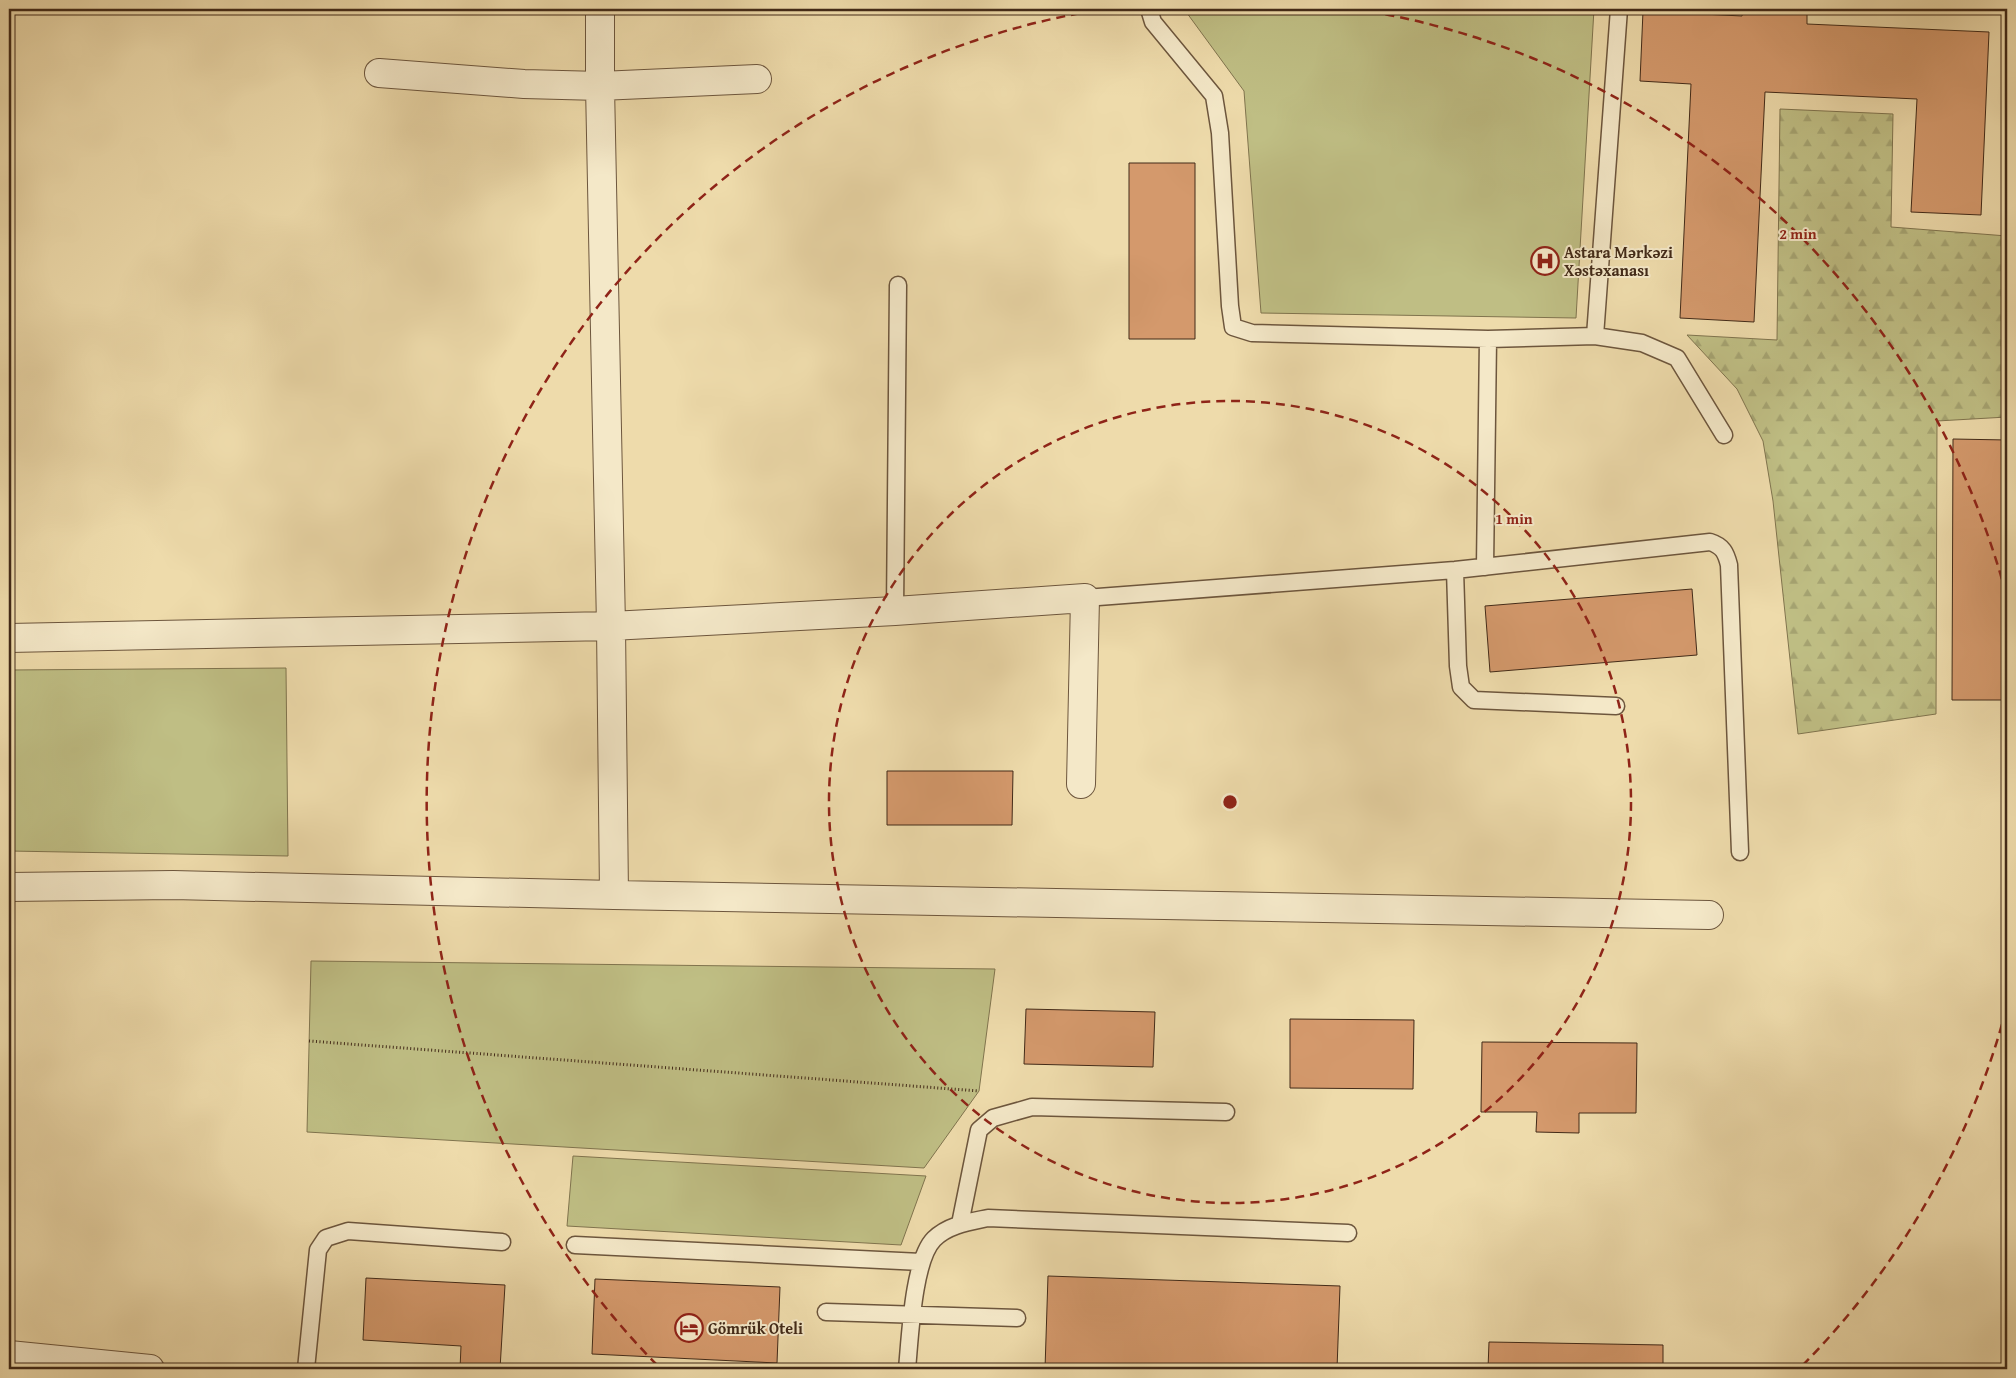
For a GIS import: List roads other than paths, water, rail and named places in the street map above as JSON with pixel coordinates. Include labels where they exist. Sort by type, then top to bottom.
[{"type":"street","points":[[600,9],[614,895]]},
{"type":"street","points":[[380,72],[524,84],[600,86],[757,79]]},
{"type":"street","points":[[9,638],[611,626],[895,612],[1085,598],[1081,784]]},
{"type":"street","points":[[9,887],[172,885],[1709,915]]},
{"type":"street","points":[[9,1355],[150,1369]]},
{"type":"lane","points":[[1149,9],[1153,22],[1214,96],[1220,133],[1230,306],[1233,327],[1252,333],[1488,339],[1595,336],[1642,343],[1677,358],[1724,435]]},
{"type":"lane","points":[[1595,336],[1620,9]]},
{"type":"lane","points":[[895,612],[898,285]]},
{"type":"lane","points":[[1485,567],[1488,339]]},
{"type":"lane","points":[[1085,598],[1455,570],[1710,542],[1719,545],[1727,554],[1729,565],[1740,852]]},
{"type":"lane","points":[[1455,570],[1458,666],[1461,687],[1474,700],[1616,706]]},
{"type":"lane","points":[[960,1224],[979,1130],[993,1118],[1032,1107],[1226,1112]]},
{"type":"lane","points":[[906,1369],[912,1315],[921,1262],[934,1239],[960,1224],[988,1218],[1348,1233]]},
{"type":"lane","points":[[306,1369],[318,1250],[326,1238],[348,1231],[502,1242]]},
{"type":"lane","points":[[575,1245],[921,1262]]},
{"type":"lane","points":[[826,1312],[1017,1318]]},
{"type":"place","name":"Astara Mərkəzi Xəstəxanası","points":[[1545,261]]},
{"type":"place","name":"Gömrük Oteli","points":[[689,1328]]}]
